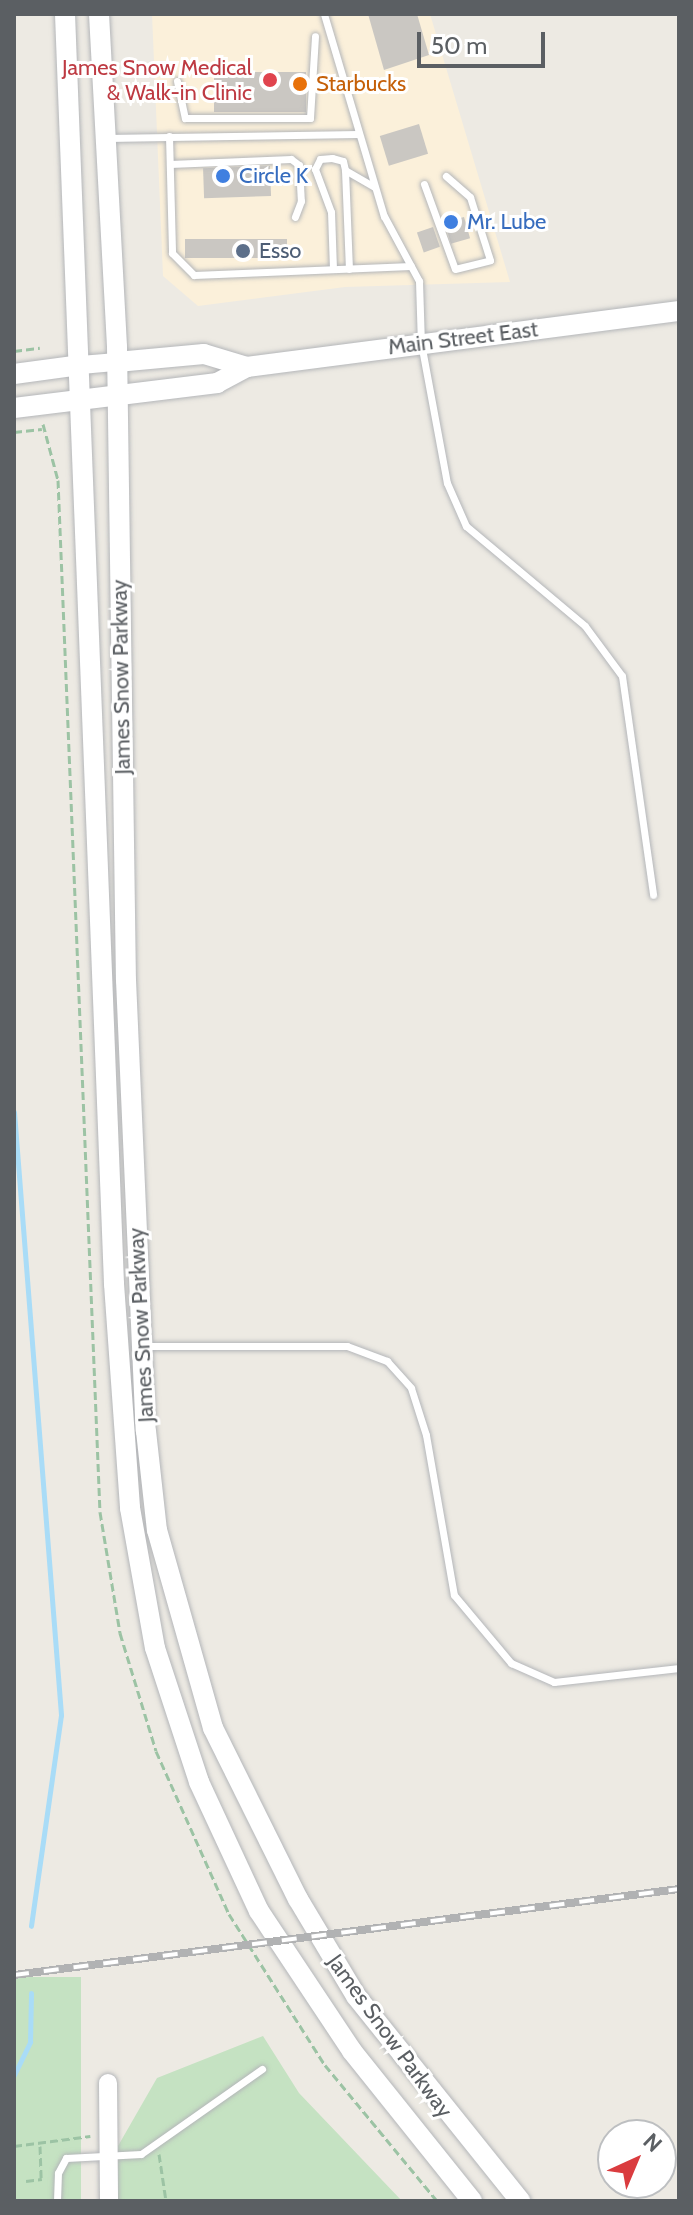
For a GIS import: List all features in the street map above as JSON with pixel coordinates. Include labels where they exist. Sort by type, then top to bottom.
[{"type":"main road","name":"James Snow Parkway","points":[[65,14],[83,400],[114,1284],[130,1508],[155,1648],[199,1782],[259,1911],[352,2051],[472,2201]]},
{"type":"main road","name":"James Snow Parkway","points":[[99,14],[117,354],[126,980],[142,1346],[157,1530],[213,1728],[298,1899],[356,1996],[520,2201]]},
{"type":"main road","name":"Main Street East","points":[[14,408],[217,383],[247,367],[679,311]]},
{"type":"main road","name":"Main Street East","points":[[117,354],[204,354],[247,367]]},
{"type":"main road","name":"Main Street East","points":[[14,374],[81,365]]},
{"type":"street","name":"Main Street East","points":[[81,365],[117,354]]},
{"type":"street","points":[[108,2083],[109,2201]]},
{"type":"lane","points":[[324,14],[375,187],[419,281],[421,343],[447,483],[466,526],[585,626],[622,676],[653,895]]},
{"type":"lane","points":[[177,81],[185,118],[310,118],[315,36]]},
{"type":"lane","points":[[105,138],[358,134]]},
{"type":"lane","points":[[169,136],[172,253],[194,275],[411,266]]},
{"type":"lane","points":[[333,269],[331,212],[315,169],[320,159],[332,158],[343,161],[345,170],[349,269]]},
{"type":"lane","points":[[170,164],[291,159],[299,165],[301,201],[295,217]]},
{"type":"lane","points":[[345,170],[375,187]]},
{"type":"lane","points":[[424,184],[455,269],[490,260],[470,197],[446,176]]},
{"type":"lane","points":[[142,1346],[347,1346],[387,1361],[411,1388],[426,1435],[454,1595],[511,1663],[554,1682],[679,1668]]},
{"type":"lane","points":[[57,2201],[57,2179],[66,2158],[141,2154],[262,2069]]},
{"type":"path","points":[[14,351],[40,348]]},
{"type":"path","points":[[42,422],[50,441]]},
{"type":"path","points":[[14,432],[43,429]]},
{"type":"path","points":[[14,2146],[109,2133]]},
{"type":"path","points":[[40,2146],[41,2179]]},
{"type":"path","points":[[153,2147],[163,2160],[166,2201]]},
{"type":"path","points":[[26,2181],[57,2179]]},
{"type":"shaded area","points":[[152,14],[430,14],[510,282],[345,287],[198,306],[163,276]]},
{"type":"green space","points":[[14,1977],[81,1977],[81,2201],[14,2201]]},
{"type":"green space","points":[[263,2036],[299,2093],[402,2201],[118,2201],[118,2146],[157,2078]]},
{"type":"building","points":[[368,14],[417,14],[429,55],[384,70]]},
{"type":"building","points":[[214,72],[306,72],[306,112],[214,112]]},
{"type":"building","points":[[419,124],[428,154],[389,166],[380,136]]},
{"type":"building","points":[[270,166],[271,196],[204,198],[203,168]]},
{"type":"building","points":[[464,217],[470,238],[451,244],[445,223]]},
{"type":"building","points":[[433,227],[440,247],[424,252],[417,233]]},
{"type":"building","points":[[185,239],[287,239],[287,258],[185,258]]},
{"type":"waterway","points":[[14,1112],[61,1715],[31,1926]]},
{"type":"waterway","points":[[14,2075],[30,2042],[31,1993]]},
{"type":"railway","points":[[14,1975],[679,1889]]},
{"type":"place","name":"James Snow Medical & Walk-in Clinic","points":[[270,80]]},
{"type":"place","name":"Starbucks","points":[[300,84]]},
{"type":"place","name":"Circle K","points":[[223,176]]},
{"type":"place","name":"Mr. Lube","points":[[451,222]]},
{"type":"place","name":"Esso","points":[[243,251]]}]
